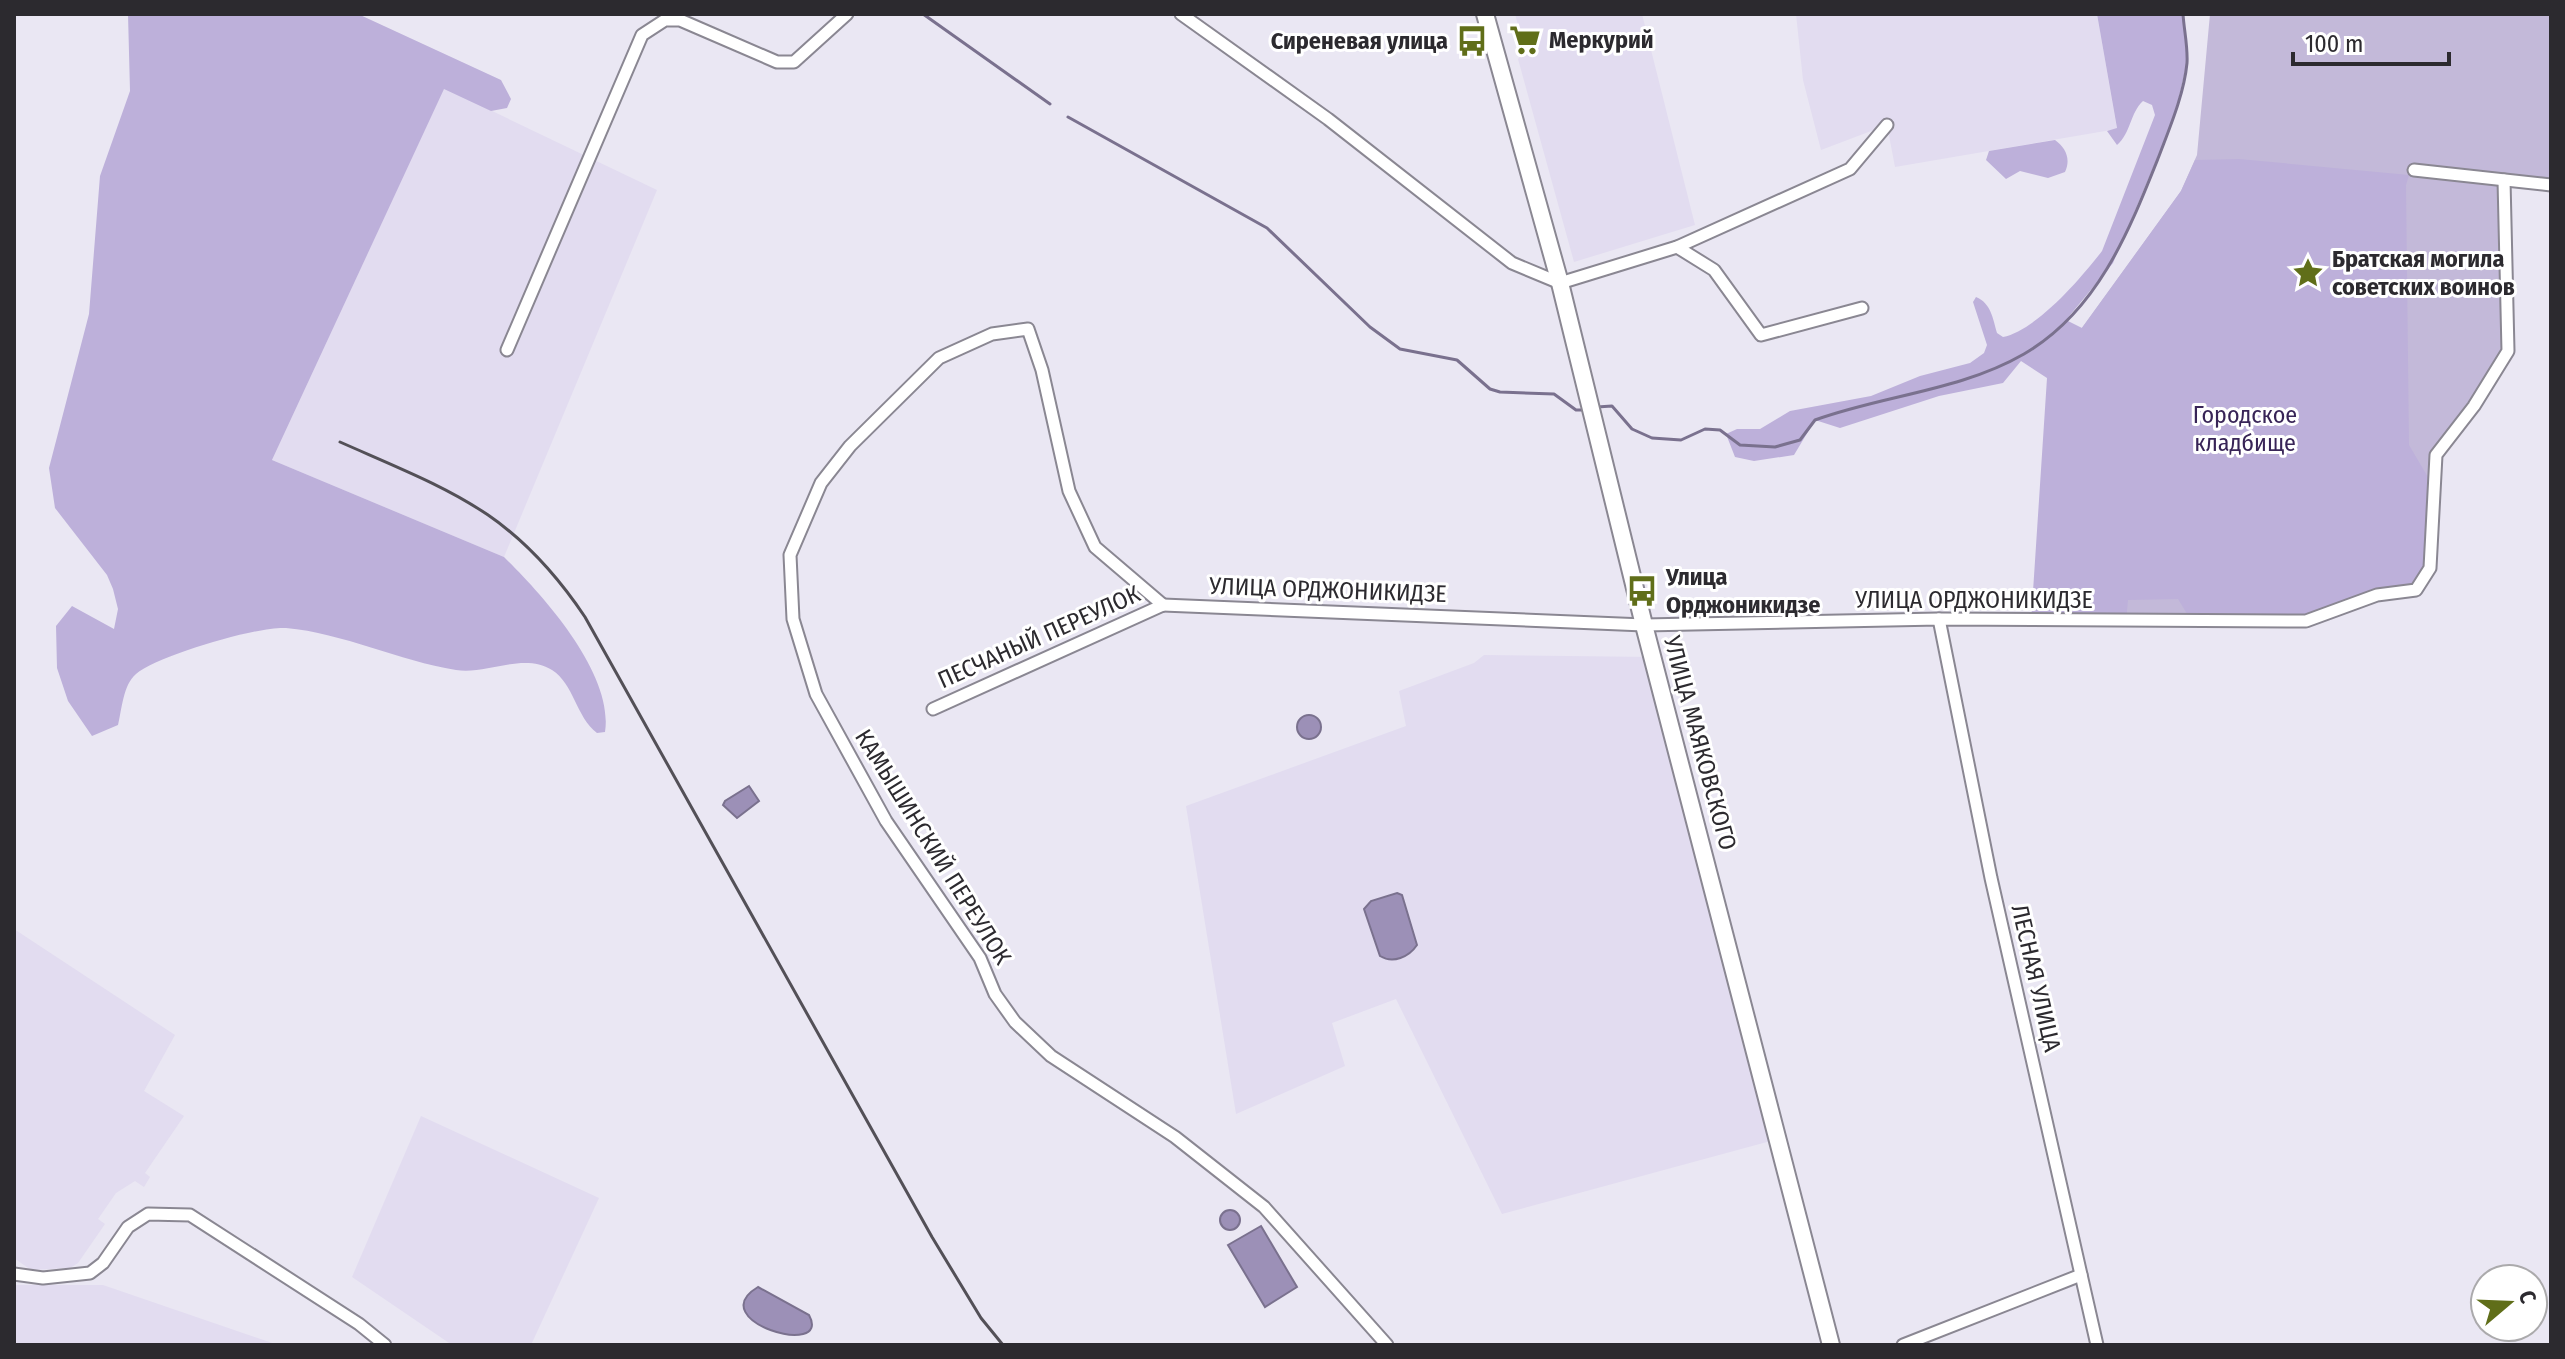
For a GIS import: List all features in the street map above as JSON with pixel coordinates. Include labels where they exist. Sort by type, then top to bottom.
[{"type":"street","points":[[507,350],[642,35],[665,20],[680,20],[777,62],[794,62],[847,14]]},
{"type":"street","points":[[1181,14],[1328,119],[1512,263],[1560,283],[1677,247],[1850,169],[1887,125]]},
{"type":"street","name":"УЛИЦА МАЯКОВСКОГО","points":[[1485,14],[1598,429],[1644,625],[1831,1345]]},
{"type":"street","points":[[2414,170],[2551,185]]},
{"type":"street","name":"УЛИЦА ОРДЖОНИКИДЗЕ","points":[[1163,605],[1644,625],[1939,619],[2306,621],[2377,595],[2416,590],[2430,568],[2436,455],[2474,406],[2508,351],[2504,180]]},
{"type":"street","points":[[1677,247],[1714,270],[1734,296],[1754,331],[1769,335],[1862,308]]},
{"type":"street","name":"КАМЫШИНСКИЙ ПЕРЕУЛОК","points":[[1163,605],[1095,547],[1069,491],[1042,370],[1028,329],[992,334],[939,358],[850,446],[821,483],[790,555],[793,619],[816,694],[886,821],[980,958],[995,994],[1015,1022],[1051,1056],[1175,1137],[1264,1207],[1387,1345]]},
{"type":"street","name":"ПЕСЧАНЫЙ ПЕРЕУЛОК","points":[[933,709],[1163,605]]},
{"type":"street","name":"ЛЕСНАЯ УЛИЦА","points":[[1939,619],[1991,878],[2097,1345]]},
{"type":"street","points":[[14,1274],[43,1278],[90,1273],[103,1263],[128,1227],[148,1214],[190,1215],[339,1310],[385,1345]]},
{"type":"street","points":[[1903,1345],[2081,1275]]},
{"type":"shaded area","points":[[1515,14],[1642,14],[1695,225],[1574,262],[1518,59],[1525,51]]},
{"type":"shaded area","points":[[1796,14],[2097,14],[2117,129],[1895,167],[1887,125],[1821,150],[1803,80]]},
{"type":"shaded area","points":[[444,88],[657,190],[504,557],[272,460]]},
{"type":"shaded area","points":[[1484,655],[1653,657],[1778,1139],[1502,1214],[1396,999],[1332,1023],[1345,1066],[1236,1114],[1186,806],[1406,726],[1399,691],[1474,663]]},
{"type":"shaded area","points":[[1309,715],[1318,718],[1321,727],[1318,736],[1309,739],[1300,736],[1297,727],[1300,718]]},
{"type":"shaded area","points":[[749,786],[759,801],[737,818],[723,805]]},
{"type":"shaded area","points":[[1397,893],[1402,895],[1417,945],[1405,956],[1390,959],[1380,956],[1364,909],[1371,901]]},
{"type":"shaded area","points":[[14,929],[175,1035],[144,1091],[184,1116],[145,1173],[150,1177],[144,1187],[135,1181],[116,1193],[98,1219],[105,1224],[78,1263],[70,1268],[31,1270],[14,1258]]},
{"type":"shaded area","points":[[421,1116],[599,1198],[531,1345],[452,1345],[352,1277]]},
{"type":"shaded area","points":[[1230,1210],[1237,1213],[1240,1220],[1237,1227],[1230,1230],[1223,1227],[1220,1220],[1223,1213]]},
{"type":"shaded area","points":[[1261,1226],[1297,1287],[1265,1307],[1228,1245]]},
{"type":"shaded area","points":[[14,1285],[103,1285],[278,1345],[14,1345]]},
{"type":"shaded area","points":[[758,1287],[809,1315],[811,1328],[803,1334],[788,1334],[755,1322],[745,1312],[745,1300]]},
{"type":"green space","points":[[128,14],[358,14],[501,80],[511,99],[507,108],[491,111],[444,89],[272,460],[504,557],[556,614],[588,661],[605,709],[605,732],[597,733],[590,726],[559,676],[541,665],[517,663],[480,670],[456,670],[329,635],[286,628],[231,637],[147,667],[128,684],[118,725],[92,736],[68,701],[57,668],[56,626],[72,606],[114,629],[118,609],[107,575],[55,508],[49,468],[89,314],[100,176],[130,91]]},
{"type":"green space","name":"Городское кладбище","points":[[2097,14],[2183,14],[2187,63],[2174,118],[2113,263],[2066,320],[2082,328],[2181,191],[2195,160],[2239,159],[2409,175],[2406,185],[2409,445],[2432,484],[2425,580],[2396,595],[2306,621],[2192,622],[2178,599],[2128,600],[2126,622],[2031,622],[2047,378],[2021,361],[2003,383],[1939,396],[1840,428],[1815,420],[1794,455],[1754,461],[1735,457],[1726,434],[1737,429],[1760,429],[1790,411],[1871,396],[1920,376],[1970,363],[1984,353],[1987,345],[1973,302],[1976,297],[1988,307],[1997,333],[2003,337],[2044,314],[2102,251],[2155,115],[2152,105],[2143,101],[2117,145],[2107,131],[2117,128]]},
{"type":"green space","name":"Городское кладбище","points":[[2210,14],[2551,14],[2551,185],[2505,180],[2508,351],[2436,455],[2431,547],[2334,609],[2051,622],[2047,376],[2181,191],[2197,155]]},
{"type":"green space","points":[[2055,140],[2066,154],[2068,163],[2065,172],[2048,178],[2020,171],[2006,179],[1986,160],[1989,151]]},
{"type":"waterway","points":[[923,14],[1050,104]]},
{"type":"waterway","points":[[1597,407],[1612,406],[1632,429],[1652,438],[1681,440],[1705,429],[1720,430],[1740,445],[1775,447],[1800,440],[1815,420],[1948,385],[2024,354],[2050,336],[2091,292],[2136,213],[2183,87],[2187,57],[2183,14]]},
{"type":"waterway","points":[[1068,117],[1267,228],[1370,327],[1400,349],[1457,360],[1490,389],[1554,394],[1576,410],[1586,410]]},
{"type":"railway","points":[[340,442],[415,475],[478,508],[506,528],[559,581],[585,617],[932,1237],[981,1318],[1003,1345]]},
{"type":"place","name":"Меркурий","points":[[1525,40]]},
{"type":"place","name":"Сиреневая улица","points":[[1472,41]]},
{"type":"place","name":"Братская могила советских воинов","points":[[2308,273]]},
{"type":"place","name":"Улица Орджоникидзе","points":[[1642,591]]}]
